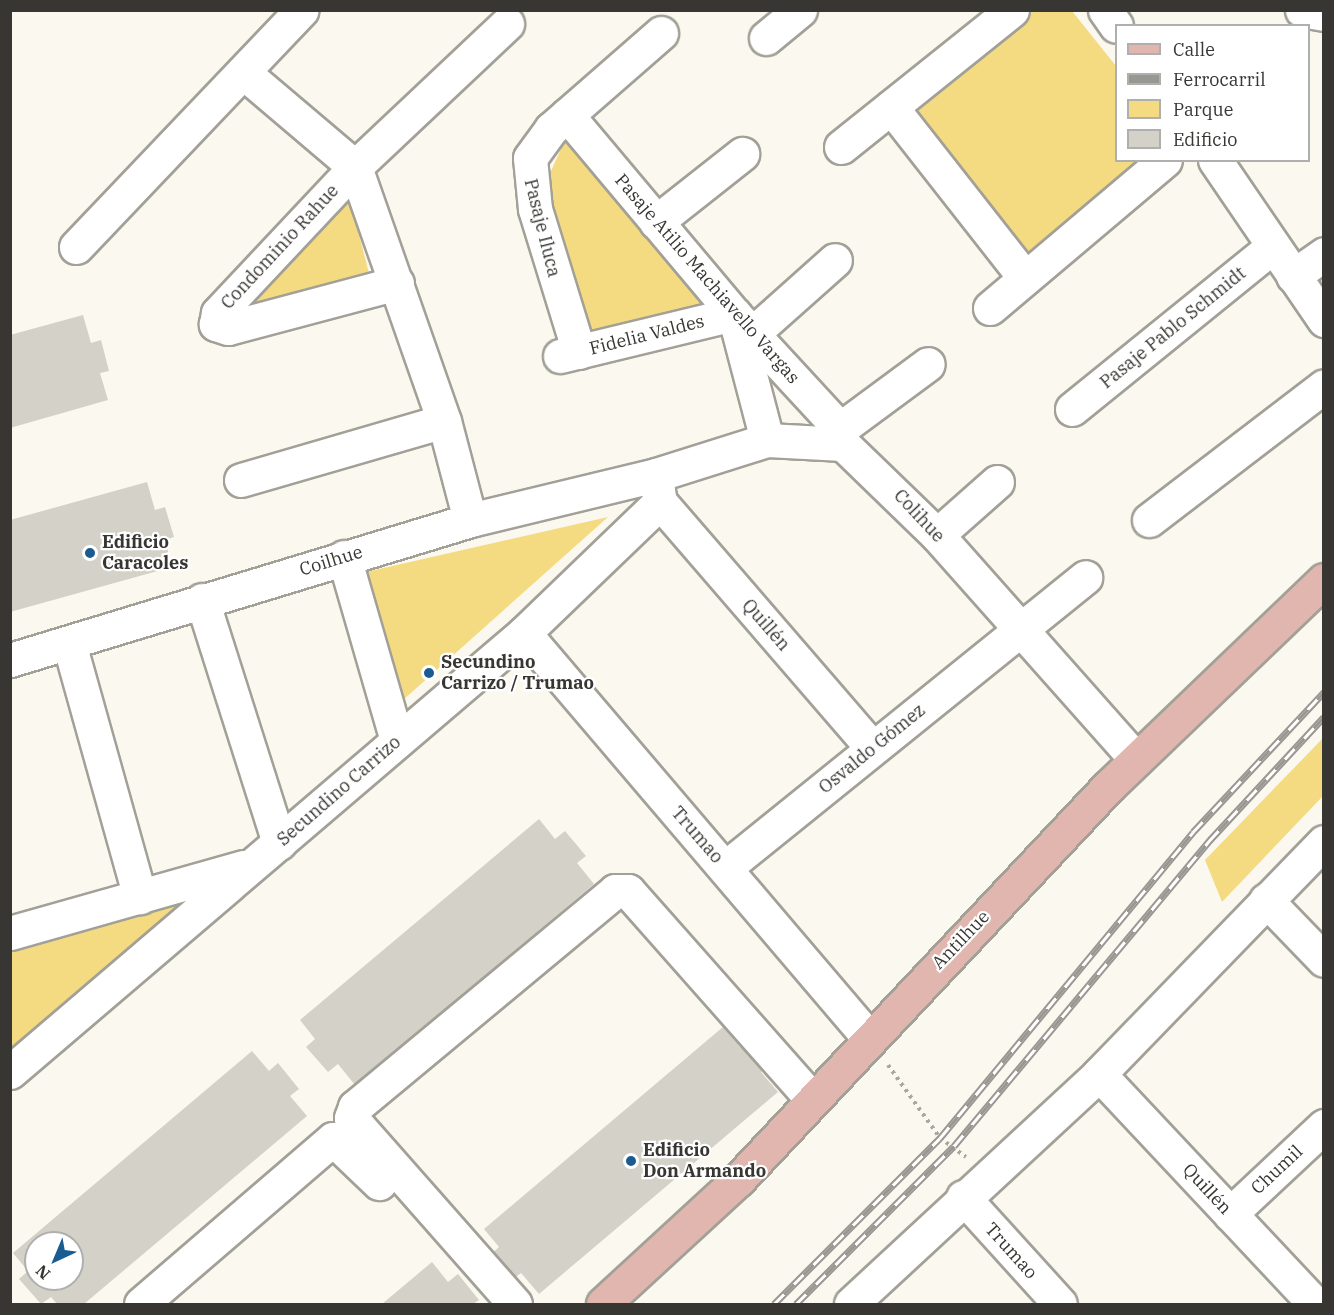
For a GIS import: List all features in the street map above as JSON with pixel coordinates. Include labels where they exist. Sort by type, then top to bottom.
[{"type":"main road","name":"Antilhue","points":[[603,1305],[738,1180],[869,1038],[1136,759],[1323,580]]},
{"type":"street","points":[[76,247],[302,10]]},
{"type":"street","points":[[766,38],[800,10]]},
{"type":"street","points":[[841,147],[1012,10]]},
{"type":"street","points":[[1105,10],[1115,25]]},
{"type":"street","points":[[1302,10],[1323,14]]},
{"type":"street","name":"Condominio Rahue","points":[[397,283],[228,328],[216,324],[218,313],[355,167],[507,24]]},
{"type":"street","name":"Pasaje Iluca","points":[[569,354],[527,171],[537,144],[661,33]]},
{"type":"street","name":"Condominio Rahue","points":[[243,72],[355,167],[444,421],[470,520]]},
{"type":"street","points":[[891,107],[1025,278]]},
{"type":"street","name":"Pasaje Atilio Machiavello Vargas","points":[[567,115],[743,324],[842,436]]},
{"type":"street","points":[[656,222],[742,154]]},
{"type":"street","points":[[990,308],[1163,162]]},
{"type":"street","points":[[1216,162],[1323,320]]},
{"type":"street","name":"Pasaje Pablo Schmidt","points":[[1072,409],[1273,246]]},
{"type":"street","points":[[1293,276],[1323,254]]},
{"type":"street","points":[[767,440],[743,324],[835,260]]},
{"type":"street","name":"Fidelia Valdes","points":[[569,354],[743,324]]},
{"type":"street","points":[[658,489],[767,440],[842,436],[927,364]]},
{"type":"street","points":[[1149,520],[1323,386]]},
{"type":"street","points":[[241,480],[444,421]]},
{"type":"street","name":"Colihue","points":[[842,436],[937,535],[1018,629],[1136,759]]},
{"type":"street","points":[[937,535],[997,482]]},
{"type":"street","name":"Coilhue","points":[[10,660],[470,520],[658,489]]},
{"type":"street","name":"Secundino Carrizo","points":[[10,1072],[524,633],[658,489]]},
{"type":"street","name":"Quillén","points":[[658,489],[872,748]]},
{"type":"street","points":[[344,557],[397,741]]},
{"type":"street","name":"Osvaldo Gómez","points":[[725,868],[1018,629],[1086,577]]},
{"type":"street","points":[[202,600],[279,843]]},
{"type":"street","name":"Trumao","points":[[524,633],[869,1038]]},
{"type":"street","points":[[69,643],[140,897]]},
{"type":"street","points":[[851,1305],[974,1187],[1100,1074],[1323,842]]},
{"type":"street","points":[[10,933],[254,865]]},
{"type":"street","points":[[515,1305],[351,1118],[355,1107],[615,891],[628,891],[813,1100]]},
{"type":"street","points":[[1266,900],[1323,960]]},
{"type":"street","name":"Quillén","points":[[1100,1074],[1315,1305]]},
{"type":"street","name":"Chumil","points":[[1230,1214],[1323,1126]]},
{"type":"street","points":[[141,1305],[333,1140],[491,1305]]},
{"type":"street","name":"Trumao","points":[[974,1187],[1060,1305]]},
{"type":"path","points":[[869,1038],[974,1187]]},
{"type":"green space","points":[[1024,11],[1072,11],[1115,65],[1115,162],[1148,162],[1024,261],[902,108]]},
{"type":"green space","points":[[566,138],[710,305],[589,336],[546,182]]},
{"type":"green space","points":[[350,200],[370,277],[241,316]]},
{"type":"green space","points":[[608,517],[403,700],[366,572]]},
{"type":"green space","points":[[1323,738],[1323,796],[1222,902],[1205,860]]},
{"type":"green space","points":[[214,886],[11,1067],[11,943]]},
{"type":"building","points":[[83,315],[91,343],[101,340],[109,371],[100,373],[108,400],[10,428],[10,335]]},
{"type":"building","name":"Edificio Caracoles","points":[[147,482],[155,510],[165,507],[174,537],[165,540],[172,567],[10,612],[10,520]]},
{"type":"building","points":[[539,819],[555,839],[565,831],[586,856],[577,863],[594,884],[355,1085],[338,1064],[328,1072],[306,1047],[315,1039],[300,1020]]},
{"type":"building","name":"Edificio Don Armando","points":[[723,1027],[740,1047],[749,1039],[770,1064],[761,1072],[778,1092],[539,1294],[521,1273],[512,1280],[490,1255],[499,1247],[484,1229]]},
{"type":"building","points":[[252,1051],[269,1071],[278,1063],[299,1089],[290,1096],[307,1116],[84,1304],[57,1304],[51,1297],[41,1304],[30,1291],[84,1291],[84,1231],[39,1231]]},
{"type":"building","points":[[24,1244],[24,1266],[13,1253]]},
{"type":"building","points":[[432,1262],[448,1282],[458,1274],[479,1300],[473,1304],[382,1304]]},
{"type":"building","points":[[24,1275],[24,1285],[19,1279]]},
{"type":"railway","points":[[774,1304],[940,1138],[1193,832],[1324,692]]},
{"type":"railway","points":[[796,1304],[954,1146],[1209,841],[1324,717]]},
{"type":"place","name":"Edificio Caracoles","points":[[90,553]]},
{"type":"place","name":"Secundino Carrizo / Trumao","points":[[429,673]]},
{"type":"place","name":"Edificio Don Armando","points":[[631,1161]]}]
